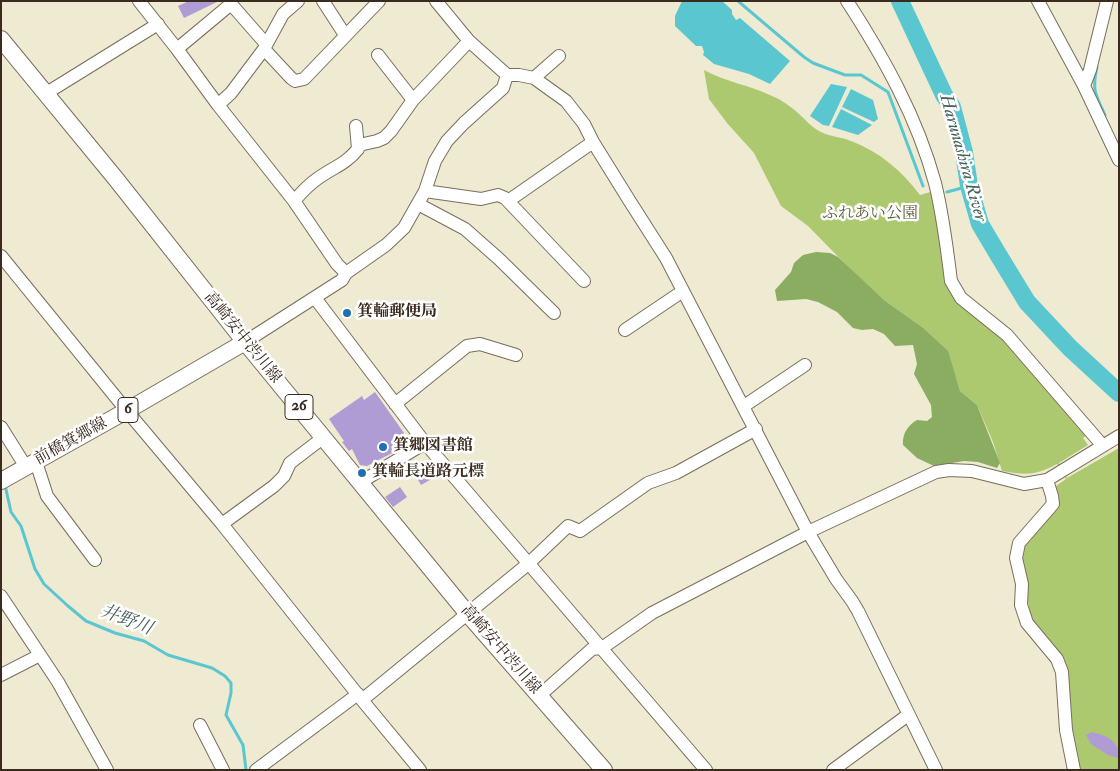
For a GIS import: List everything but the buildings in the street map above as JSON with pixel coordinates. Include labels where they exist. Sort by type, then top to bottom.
[{"type":"main road","name":"高崎安中渋川線","points":[[1,39],[116,179],[244,342],[467,613],[604,770]]},
{"type":"main road","name":"前橋箕郷線","points":[[5,479],[244,342]]},
{"type":"street","points":[[139,1],[177,49],[218,106],[294,201],[337,264],[346,273]]},
{"type":"street","points":[[218,106],[231,93],[265,46],[283,14],[298,1]]},
{"type":"street","points":[[323,1],[345,35]]},
{"type":"street","points":[[177,49],[231,4],[291,78],[299,81],[304,79],[379,1]]},
{"type":"street","points":[[436,1],[469,41],[508,75],[534,78],[555,92],[575,110],[666,258],[808,532],[836,579],[852,601],[936,770]]},
{"type":"street","points":[[539,696],[592,649],[602,648],[652,613],[808,532],[936,472],[949,470],[972,471],[1024,484],[1047,480],[1110,441],[1007,334],[969,307],[956,292],[952,281],[935,184],[926,153],[887,66],[847,1]]},
{"type":"street","points":[[1038,1],[1084,86],[1119,160]]},
{"type":"street","points":[[1084,86],[1090,70],[1107,1]]},
{"type":"street","points":[[45,94],[158,24]]},
{"type":"street","points":[[359,145],[384,138],[413,100],[469,41]]},
{"type":"street","points":[[378,55],[413,100]]},
{"type":"street","points":[[534,78],[558,56]]},
{"type":"street","points":[[244,342],[342,280],[346,273],[386,245],[404,228],[425,190],[435,161],[447,141],[503,88],[508,75]]},
{"type":"street","points":[[294,201],[318,178],[351,158],[359,145],[356,126]]},
{"type":"street","points":[[508,201],[593,142]]},
{"type":"street","points":[[425,190],[481,199],[498,195],[508,201],[584,281]]},
{"type":"street","points":[[418,204],[465,229],[499,259],[554,313]]},
{"type":"street","points":[[1,256],[126,411],[222,524],[420,770]]},
{"type":"street","points":[[625,330],[683,291]]},
{"type":"street","points":[[315,298],[425,443],[706,770]]},
{"type":"street","points":[[395,404],[467,346],[480,344],[516,354]]},
{"type":"street","points":[[744,406],[805,365]]},
{"type":"street","points":[[1,427],[30,465],[38,468],[47,496],[95,560]]},
{"type":"street","points":[[256,770],[360,697],[528,564],[568,526],[580,531],[648,483],[676,473],[756,429]]},
{"type":"street","points":[[222,524],[274,486],[284,476],[290,463],[324,437]]},
{"type":"street","points":[[361,482],[425,443]]},
{"type":"street","points":[[1047,480],[1053,504],[1019,543],[1016,558],[1022,584],[1021,605],[1027,622],[1056,659],[1062,672],[1066,730],[1074,770]]},
{"type":"street","points":[[1,596],[58,682],[107,770]]},
{"type":"street","points":[[1,675],[40,655]]},
{"type":"street","points":[[833,770],[908,715]]},
{"type":"street","points":[[200,725],[223,770]]},
{"type":"green space","name":"ふれあい公園","points":[[704,70],[720,78],[755,89],[783,101],[818,130],[862,145],[890,163],[920,195],[934,191],[947,274],[1087,435],[1083,438],[1088,445],[1059,463],[1067,478],[1119,448],[1119,770],[1078,770],[1073,743],[1068,677],[1031,620],[1018,554],[1057,501],[1056,486],[1066,479],[1057,464],[1030,474],[1002,471],[993,442],[977,405],[960,391],[955,375],[922,327],[884,300],[863,282],[808,226],[781,206],[754,153],[727,123],[709,99]]},
{"type":"green space","points":[[816,252],[830,253],[838,257],[884,300],[922,327],[948,351],[960,391],[977,405],[1000,463],[997,468],[978,462],[964,461],[934,466],[917,458],[903,445],[906,430],[911,424],[917,420],[927,421],[932,417],[931,405],[914,374],[917,364],[913,345],[895,346],[884,334],[873,329],[862,330],[853,328],[837,312],[818,302],[806,299],[777,301],[775,290],[791,272],[794,263],[803,255]]},
{"type":"water","points":[[682,1],[722,1],[732,10],[736,20],[740,18],[790,61],[770,84],[749,74],[714,64],[703,55],[702,46],[696,46],[675,26],[675,16]]},
{"type":"water","points":[[831,84],[847,87],[829,126],[823,125],[810,116]]},
{"type":"water","points":[[851,89],[873,100],[878,119],[874,122],[842,107]]},
{"type":"water","points":[[841,109],[872,125],[858,135],[832,127]]},
{"type":"waterway","points":[[738,1],[813,63],[845,75],[861,75],[888,92],[923,186]]},
{"type":"waterway","name":"Harunashira River","points":[[900,1],[944,95],[952,107],[964,152],[969,186],[980,224],[1027,302],[1070,348],[1119,393]]},
{"type":"waterway","points":[[1097,67],[1095,92],[1105,115]]},
{"type":"waterway","points":[[947,192],[969,186]]},
{"type":"waterway","name":"井野川","points":[[5,485],[11,512],[21,526],[35,569],[44,584],[68,606],[86,621],[115,633],[144,641],[168,655],[212,668],[225,676],[231,683],[231,693],[226,715],[243,745],[246,770]]},
{"type":"place","name":"箕輪郵便局","points":[[347,313]]},
{"type":"place","name":"箕郷図書館","points":[[383,447]]},
{"type":"place","name":"箕輪長道路元標","points":[[362,473]]}]
